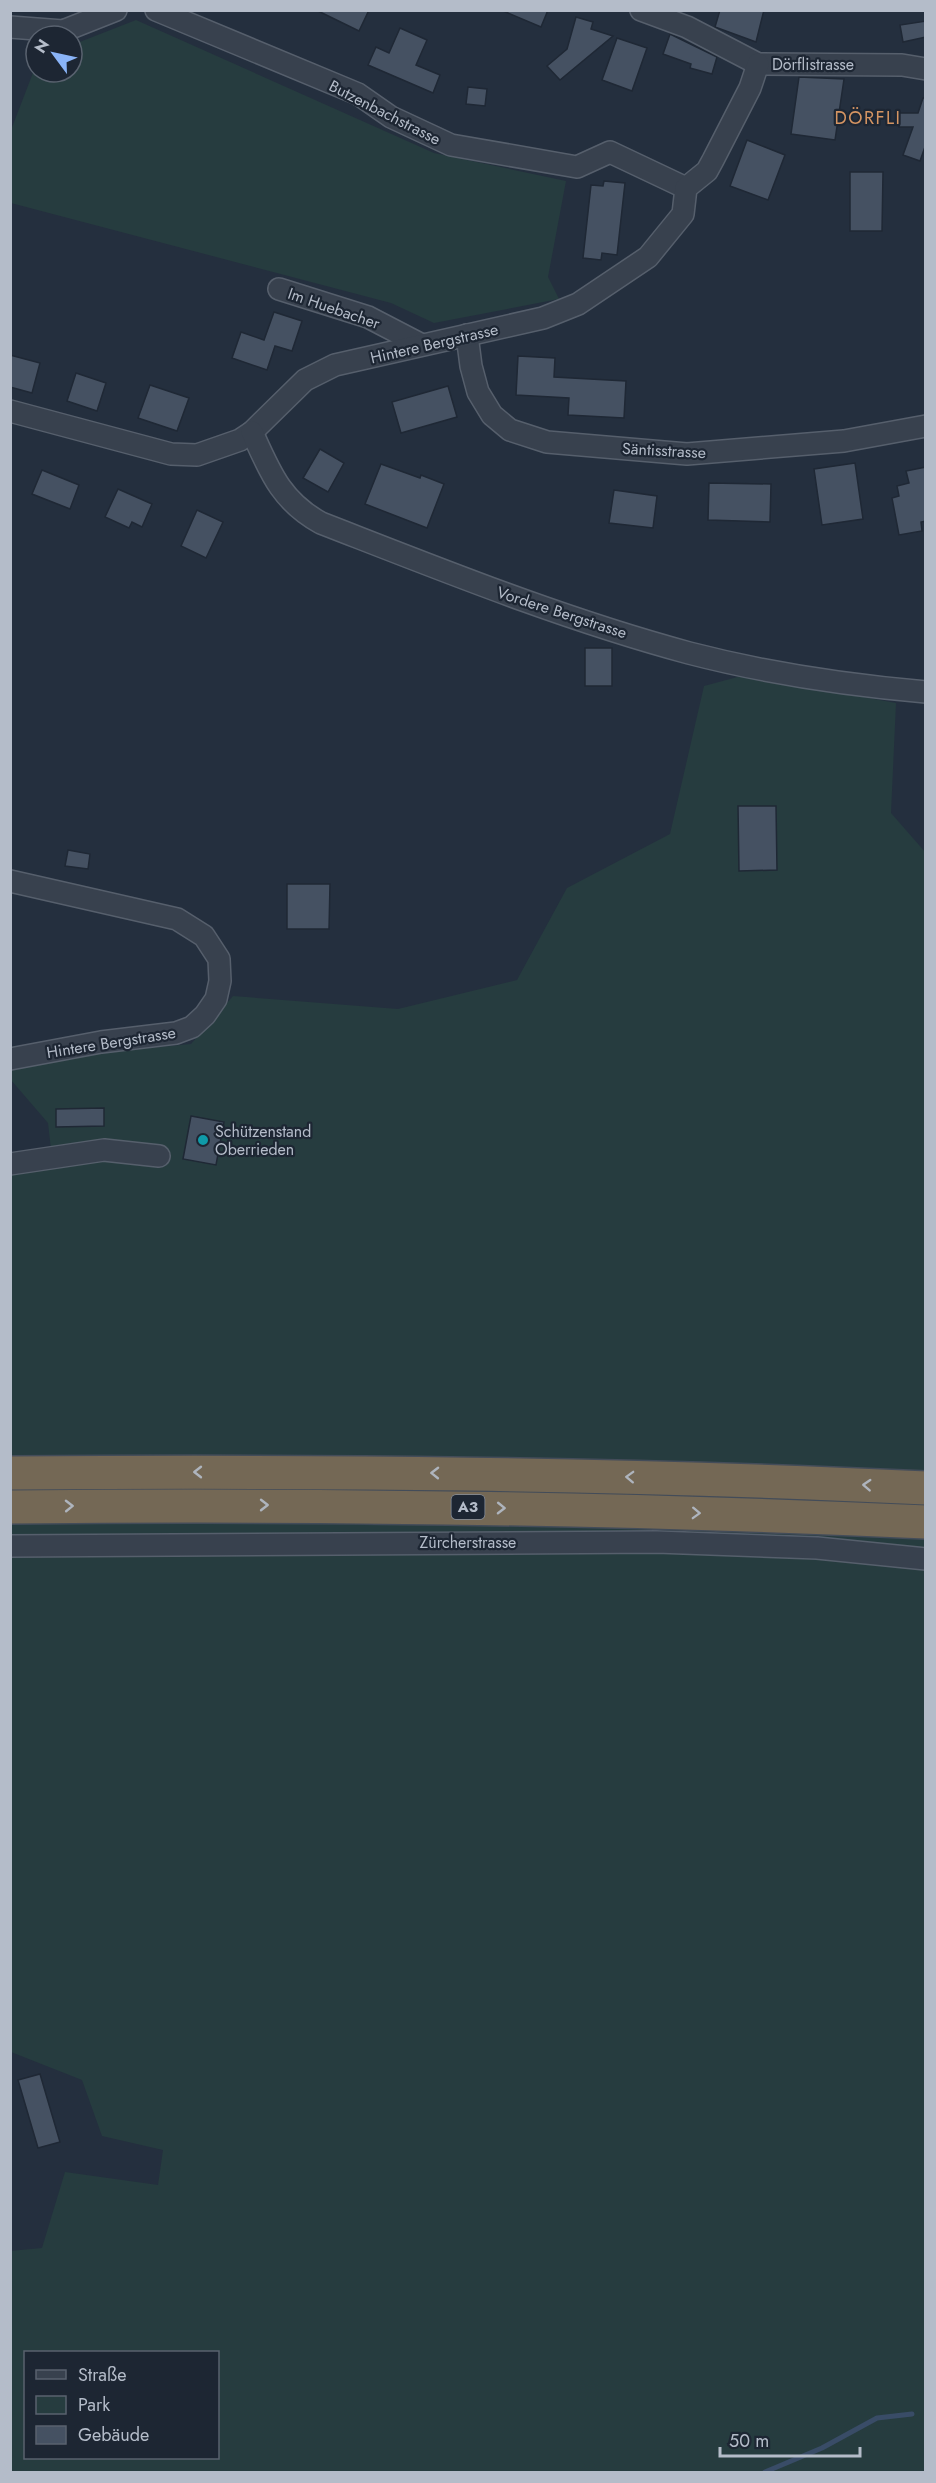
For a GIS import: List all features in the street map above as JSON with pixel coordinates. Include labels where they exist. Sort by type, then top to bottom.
[{"type":"highway","name":"A3","points":[[10,1473],[411,1473],[774,1481],[926,1488]]},
{"type":"highway","name":"A3","points":[[10,1507],[224,1505],[547,1508],[926,1522]]},
{"type":"street","points":[[10,27],[63,31],[116,10]]},
{"type":"street","name":"Butzenbachstrasse","points":[[156,10],[358,94],[391,117],[451,145],[577,167],[610,152],[686,188]]},
{"type":"street","name":"Dörflistrasse","points":[[641,10],[687,27],[758,64],[902,65],[926,69]]},
{"type":"street","points":[[686,188],[707,171],[750,88],[758,64]]},
{"type":"street","name":"Hintere Bergstrasse","points":[[10,411],[171,454],[197,455],[220,449],[252,432],[305,380],[335,365],[543,318],[578,304],[614,282],[648,257],[683,214],[686,188]]},
{"type":"street","name":"Im Huebacher","points":[[279,289],[368,317],[420,344]]},
{"type":"street","name":"Säntisstrasse","points":[[467,335],[471,366],[478,392],[492,415],[510,430],[547,442],[687,454],[844,441],[926,426]]},
{"type":"street","name":"Vordere Bergstrasse","points":[[252,432],[274,481],[303,513],[321,523],[521,601],[689,653],[796,676],[926,692]]},
{"type":"street","name":"Hintere Bergstrasse","points":[[10,881],[177,919],[204,936],[219,959],[220,981],[216,999],[205,1015],[192,1027],[176,1033],[101,1042],[10,1059]]},
{"type":"street","points":[[10,1164],[104,1150],[159,1156]]},
{"type":"street","name":"Zürcherstrasse","points":[[10,1545],[657,1542],[817,1548],[926,1559]]},
{"type":"green space","points":[[136,20],[434,153],[566,181],[548,277],[559,299],[434,323],[391,303],[11,203],[11,130],[29,84],[84,84],[84,40]]},
{"type":"green space","points":[[745,675],[896,703],[891,813],[926,853],[925,2472],[11,2472],[10,2251],[42,2248],[65,2172],[158,2185],[163,2150],[102,2136],[82,2080],[11,2052],[10,1164],[52,1158],[48,1123],[11,1080],[11,1061],[191,1044],[233,996],[398,1009],[517,980],[567,888],[670,834],[704,686]]},
{"type":"building","points":[[316,10],[369,10],[359,31]]},
{"type":"building","points":[[501,10],[548,10],[541,27]]},
{"type":"building","points":[[720,10],[764,10],[756,42],[715,27]]},
{"type":"building","points":[[576,17],[593,22],[591,29],[613,36],[560,80],[547,66],[567,49]]},
{"type":"building","points":[[926,21],[926,37],[903,42],[900,25]]},
{"type":"building","points":[[400,28],[427,40],[416,65],[440,75],[433,93],[368,65],[376,47],[389,53]]},
{"type":"building","points":[[670,34],[717,57],[712,74],[690,68],[691,64],[663,54]]},
{"type":"building","points":[[617,38],[647,48],[632,91],[602,80]]},
{"type":"building","points":[[799,77],[844,79],[835,140],[791,134]]},
{"type":"building","points":[[468,87],[487,89],[485,106],[466,104]]},
{"type":"building","points":[[923,98],[926,98],[926,144],[920,161],[903,155],[913,127],[899,127],[899,113],[918,113]]},
{"type":"building","points":[[747,140],[785,155],[768,200],[730,186]]},
{"type":"building","points":[[850,172],[883,172],[882,231],[850,231]]},
{"type":"building","points":[[604,181],[625,183],[617,255],[602,253],[601,260],[583,258],[591,185],[603,186]]},
{"type":"building","points":[[274,312],[302,321],[292,351],[275,346],[267,370],[232,358],[241,332],[264,340]]},
{"type":"building","points":[[10,355],[40,363],[32,393],[10,387]]},
{"type":"building","points":[[518,356],[555,358],[554,377],[626,381],[624,418],[568,415],[569,398],[516,395]]},
{"type":"building","points":[[76,373],[106,383],[97,411],[67,401]]},
{"type":"building","points":[[150,385],[189,398],[177,431],[138,418]]},
{"type":"building","points":[[448,386],[457,417],[401,433],[392,402]]},
{"type":"building","points":[[320,449],[344,463],[328,492],[303,478]]},
{"type":"building","points":[[855,463],[863,519],[822,525],[814,469]]},
{"type":"building","points":[[381,464],[444,484],[427,528],[365,504]]},
{"type":"building","points":[[926,467],[926,521],[921,522],[922,531],[899,535],[892,498],[899,496],[897,486],[909,483],[906,471]]},
{"type":"building","points":[[42,470],[79,485],[70,509],[32,494]]},
{"type":"building","points":[[709,483],[771,484],[770,522],[708,520]]},
{"type":"building","points":[[118,489],[152,504],[142,527],[132,522],[129,528],[105,517]]},
{"type":"building","points":[[614,490],[657,496],[653,528],[609,523]]},
{"type":"building","points":[[197,510],[223,522],[206,558],[181,546]]},
{"type":"building","points":[[585,648],[612,648],[612,686],[585,686]]},
{"type":"building","points":[[738,806],[776,806],[777,870],[739,871]]},
{"type":"building","points":[[68,850],[90,854],[88,869],[65,866]]},
{"type":"building","points":[[287,884],[330,884],[329,929],[287,929]]},
{"type":"building","points":[[104,1108],[104,1126],[56,1127],[56,1109]]},
{"type":"building","name":"Schützenstand Oberrieden","points":[[191,1116],[224,1122],[216,1165],[183,1159]]},
{"type":"building","points":[[40,2074],[60,2142],[38,2148],[18,2080]]},
{"type":"waterway","points":[[765,2472],[822,2448],[877,2418],[912,2414]]},
{"type":"place","name":"Schützenstand Oberrieden","points":[[203,1140]]},
{"type":"district","name":"DÖRFLI","points":[[868,118]]}]
